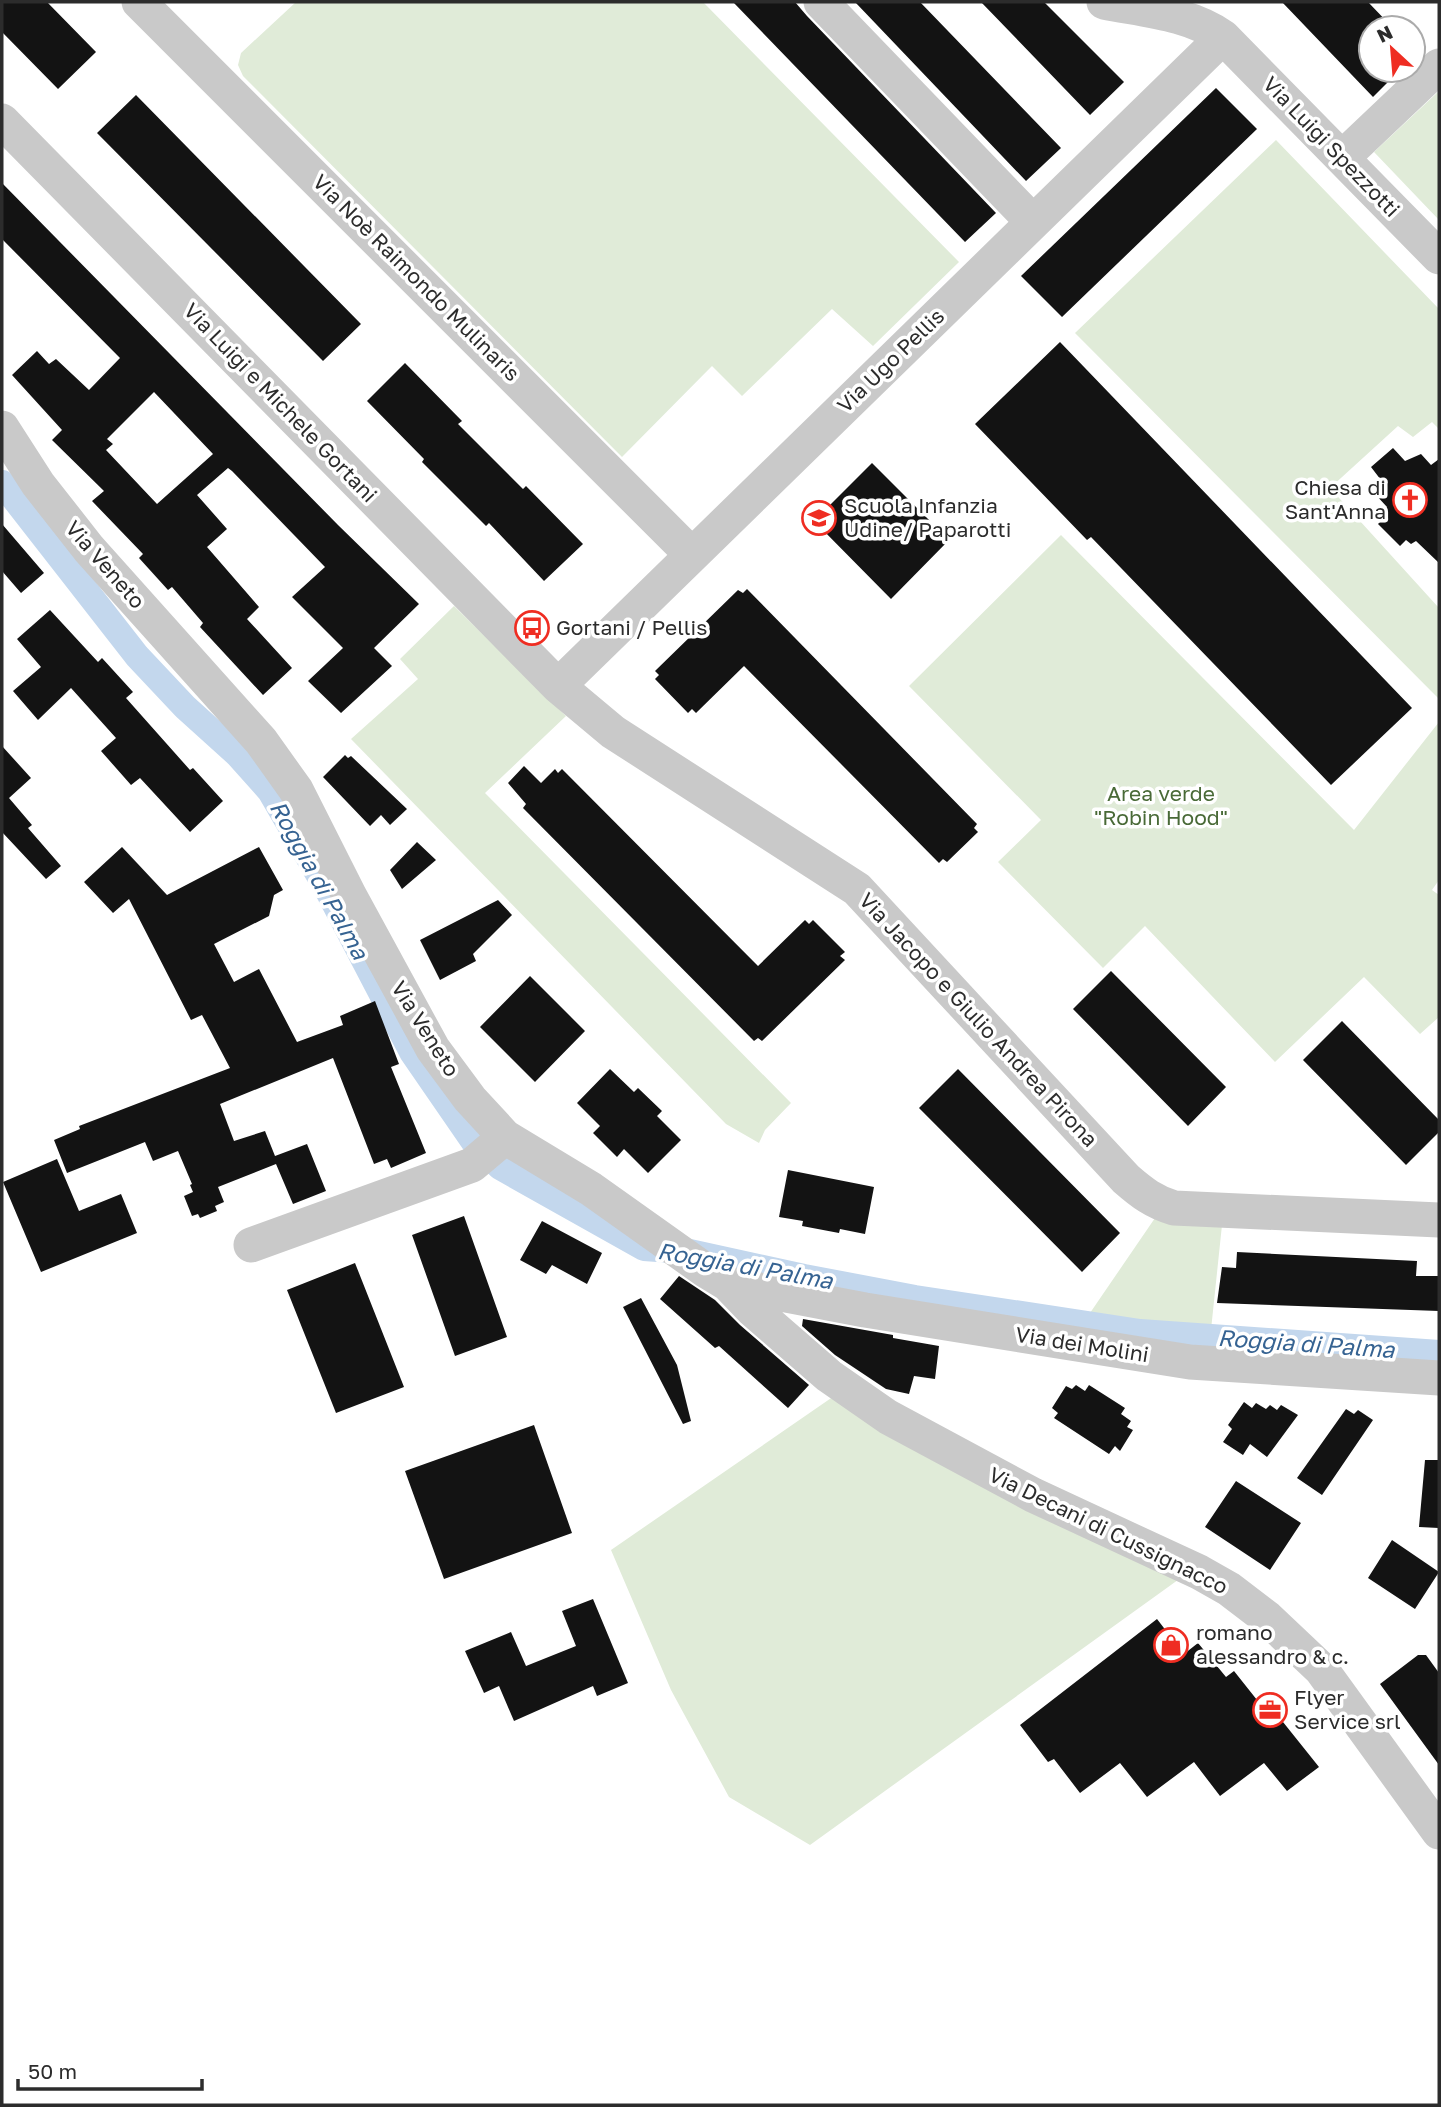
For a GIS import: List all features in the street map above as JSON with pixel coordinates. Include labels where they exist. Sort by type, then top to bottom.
[{"type":"street","name":"Via Noè Raimondo Mulinaris","points":[[139,2],[692,555]]},
{"type":"street","points":[[821,2],[1033,222]]},
{"type":"street","name":"Via Luigi Spezzotti","points":[[1104,2],[1187,19],[1210,27],[1223,37],[1439,257]]},
{"type":"street","name":"Via Ugo Pellis","points":[[558,685],[1223,37]]},
{"type":"street","points":[[1342,158],[1439,66]]},
{"type":"street","name":"Via Luigi e Michele Gortani","points":[[2,121],[558,685]]},
{"type":"street","name":"Via Veneto","points":[[2,428],[38,484],[89,549],[261,741],[296,790],[432,1049],[470,1098],[490,1150],[591,1189],[717,1277]]},
{"type":"street","name":"Via Jacopo e Giulio Andrea Pirona","points":[[558,685],[613,732],[857,889],[1126,1179],[1157,1203],[1190,1209],[1439,1220]]},
{"type":"street","points":[[251,1245],[490,1150]]},
{"type":"street","name":"Via dei Molini","points":[[717,1277],[865,1310],[1189,1362],[1439,1378]]},
{"type":"street","name":"Via Decani di Cussignacco","points":[[717,1277],[829,1376],[888,1418],[1033,1495],[1229,1588],[1267,1618],[1321,1669],[1439,1832]]},
{"type":"green space","points":[[296,2],[703,2],[959,262],[873,346],[832,309],[742,396],[712,366],[622,457],[243,76],[238,65],[241,53]]},
{"type":"green space","points":[[1439,91],[1439,220],[1374,152]]},
{"type":"green space","points":[[1276,140],[1439,309],[1439,429],[1432,422],[1413,437],[1398,426],[1330,488],[1439,608],[1439,699],[1075,333]]},
{"type":"green space","name":"Area verde \"Robin Hood\"","points":[[1061,535],[1354,830],[1439,722],[1439,880],[1432,890],[1439,895],[1439,1017],[1420,1034],[1364,977],[1275,1062],[1145,926],[1103,968],[998,862],[1041,820],[909,686]]},
{"type":"green space","points":[[454,606],[566,716],[485,793],[791,1103],[765,1130],[759,1143],[726,1124],[351,739],[418,679],[400,659]]},
{"type":"green space","points":[[1155,1218],[1222,1225],[1211,1330],[1158,1326],[1090,1313]]},
{"type":"green space","points":[[837,1394],[1189,1572],[810,1845],[729,1797],[671,1690],[611,1550]]},
{"type":"building","points":[[2,2],[47,2],[96,52],[58,89],[2,32]]},
{"type":"building","points":[[733,2],[795,2],[996,213],[965,242]]},
{"type":"building","points":[[855,2],[920,2],[1061,148],[1026,181]]},
{"type":"building","points":[[981,2],[1044,2],[1124,82],[1090,115]]},
{"type":"building","points":[[1282,2],[1368,2],[1380,14],[1357,14],[1357,80]]},
{"type":"building","points":[[1361,84],[1386,84],[1373,97]]},
{"type":"building","points":[[1216,88],[1257,129],[1062,317],[1021,276]]},
{"type":"building","points":[[136,95],[361,324],[323,361],[97,133]]},
{"type":"building","points":[[2,183],[419,604],[374,648],[392,666],[341,713],[308,681],[343,648],[292,597],[325,567],[232,471],[228,468],[197,495],[227,529],[207,547],[259,607],[247,619],[292,668],[263,695],[200,627],[203,623],[172,587],[168,590],[139,558],[143,554],[92,501],[104,491],[52,440],[62,430],[12,375],[37,351],[49,364],[56,359],[89,390],[120,358],[2,239]],"holes":[[[154,392],[213,454],[157,504],[106,450],[113,444],[107,439]]]},
{"type":"building","points":[[1060,342],[1412,708],[1331,785],[1091,537],[1087,540],[975,424]]},
{"type":"building","points":[[405,363],[462,421],[458,424],[523,489],[526,486],[583,544],[544,581],[489,523],[486,526],[422,462],[424,459],[367,401]]},
{"type":"building","name":"Chiesa di Sant'Anna","points":[[1393,448],[1405,461],[1421,454],[1431,465],[1439,459],[1439,563],[1416,541],[1411,544],[1406,540],[1400,546],[1378,524],[1386,516],[1381,513],[1387,507],[1375,494],[1384,484],[1371,467]]},
{"type":"building","points":[[872,463],[949,540],[891,599],[814,521]]},
{"type":"building","points":[[2,524],[44,573],[21,593],[2,571]]},
{"type":"building","points":[[747,589],[977,824],[974,828],[978,832],[947,862],[943,859],[939,863],[744,666],[696,713],[692,709],[688,713],[655,679],[659,675],[655,671],[738,590],[743,593]]},
{"type":"building","points":[[50,610],[98,662],[102,658],[133,692],[126,698],[190,770],[193,768],[223,801],[190,832],[140,778],[131,785],[101,751],[116,738],[71,688],[38,720],[13,691],[41,667],[17,639]]},
{"type":"building","points":[[2,746],[31,778],[9,798],[32,825],[28,828],[61,866],[46,879],[2,832]]},
{"type":"building","points":[[345,755],[348,758],[351,756],[407,809],[390,825],[381,815],[370,826],[323,777]]},
{"type":"building","points":[[524,766],[541,783],[555,769],[558,773],[562,769],[758,966],[805,920],[809,924],[813,920],[845,952],[840,956],[845,960],[762,1041],[758,1038],[754,1041],[523,808],[526,804],[508,783]]},
{"type":"building","points":[[417,842],[436,860],[402,889],[390,870]]},
{"type":"building","points":[[122,847],[167,895],[259,847],[283,890],[274,895],[269,916],[214,944],[234,982],[259,969],[297,1042],[343,1025],[340,1016],[375,1001],[399,1064],[391,1067],[426,1153],[391,1168],[387,1159],[374,1164],[333,1058],[220,1104],[234,1141],[265,1131],[275,1156],[307,1144],[326,1191],[293,1204],[276,1164],[218,1187],[224,1202],[215,1206],[217,1211],[200,1218],[198,1214],[192,1216],[184,1196],[193,1192],[190,1185],[192,1184],[178,1151],[153,1161],[145,1142],[67,1173],[54,1140],[80,1129],[79,1126],[230,1068],[202,1015],[191,1020],[129,899],[113,913],[84,882]]},
{"type":"building","points":[[498,900],[512,915],[473,954],[476,961],[440,980],[420,940]]},
{"type":"building","points":[[1111,971],[1226,1087],[1188,1126],[1073,1009]]},
{"type":"building","points":[[530,976],[585,1031],[535,1082],[480,1027]]},
{"type":"building","points":[[1342,1021],[1439,1120],[1439,1132],[1406,1165],[1303,1060]]},
{"type":"building","points":[[610,1069],[634,1092],[638,1088],[662,1111],[657,1116],[681,1140],[648,1173],[624,1149],[617,1157],[593,1133],[600,1126],[577,1103]]},
{"type":"building","points":[[958,1069],[1120,1233],[1082,1272],[919,1108]]},
{"type":"building","points":[[57,1159],[79,1211],[121,1194],[137,1233],[41,1272],[3,1182]]},
{"type":"building","points":[[788,1170],[874,1187],[865,1234],[840,1229],[839,1233],[802,1226],[803,1221],[779,1217]]},
{"type":"building","points":[[464,1216],[507,1337],[455,1356],[412,1235]]},
{"type":"building","points":[[542,1221],[602,1253],[587,1284],[552,1265],[546,1274],[520,1260]]},
{"type":"building","points":[[1237,1252],[1417,1261],[1416,1276],[1439,1276],[1439,1311],[1217,1303],[1222,1267],[1236,1268]]},
{"type":"building","points":[[355,1263],[404,1387],[336,1413],[287,1290]]},
{"type":"building","points":[[679,1276],[715,1300],[809,1385],[788,1408],[719,1346],[715,1348],[660,1299]]},
{"type":"building","points":[[641,1298],[677,1365],[691,1421],[683,1424],[623,1307]]},
{"type":"building","points":[[803,1319],[939,1346],[935,1379],[914,1376],[909,1394],[886,1389],[835,1355],[802,1326]]},
{"type":"building","points":[[1076,1385],[1085,1391],[1089,1385],[1125,1408],[1121,1414],[1131,1421],[1127,1427],[1133,1430],[1120,1451],[1115,1446],[1109,1454],[1054,1418],[1058,1413],[1052,1408],[1066,1386],[1072,1389]]},
{"type":"building","points":[[1244,1402],[1252,1408],[1256,1403],[1266,1409],[1270,1405],[1277,1410],[1281,1405],[1298,1415],[1267,1457],[1250,1444],[1243,1455],[1223,1442],[1232,1429],[1228,1425]]},
{"type":"building","points":[[1346,1409],[1354,1414],[1358,1410],[1373,1420],[1322,1495],[1297,1478]]},
{"type":"building","points":[[534,1425],[572,1533],[444,1579],[405,1471]]},
{"type":"building","points":[[1425,1460],[1439,1460],[1439,1528],[1419,1527]]},
{"type":"building","points":[[1236,1481],[1301,1523],[1270,1570],[1205,1527]]},
{"type":"building","points":[[1392,1540],[1439,1572],[1415,1609],[1368,1578]]},
{"type":"building","points":[[593,1599],[628,1683],[597,1696],[593,1686],[514,1721],[499,1686],[484,1693],[465,1651],[511,1632],[526,1666],[576,1646],[562,1611]]},
{"type":"building","points":[[1157,1619],[1184,1654],[1198,1643],[1226,1677],[1234,1671],[1261,1705],[1267,1702],[1319,1767],[1287,1791],[1264,1763],[1220,1796],[1194,1762],[1147,1797],[1120,1763],[1080,1793],[1054,1759],[1048,1762],[1020,1725]]},
{"type":"building","points":[[1418,1655],[1426,1655],[1439,1673],[1439,1765],[1380,1684]]},
{"type":"waterway","name":"Roggia di Palma","points":[[2,483],[137,656],[185,707],[238,755],[270,791],[328,891],[412,1052],[474,1142],[500,1167],[644,1248],[685,1251],[915,1298],[1140,1332],[1439,1353]]},
{"type":"place","name":"Chiesa di Sant'Anna","points":[[1410,500]]},
{"type":"place","name":"Scuola Infanzia Udine/ Paparotti","points":[[819,518]]},
{"type":"place","name":"Gortani / Pellis","points":[[532,628]]},
{"type":"place","name":"romano alessandro & c.","points":[[1171,1645]]},
{"type":"place","name":"Flyer Service srl","points":[[1270,1710]]}]
